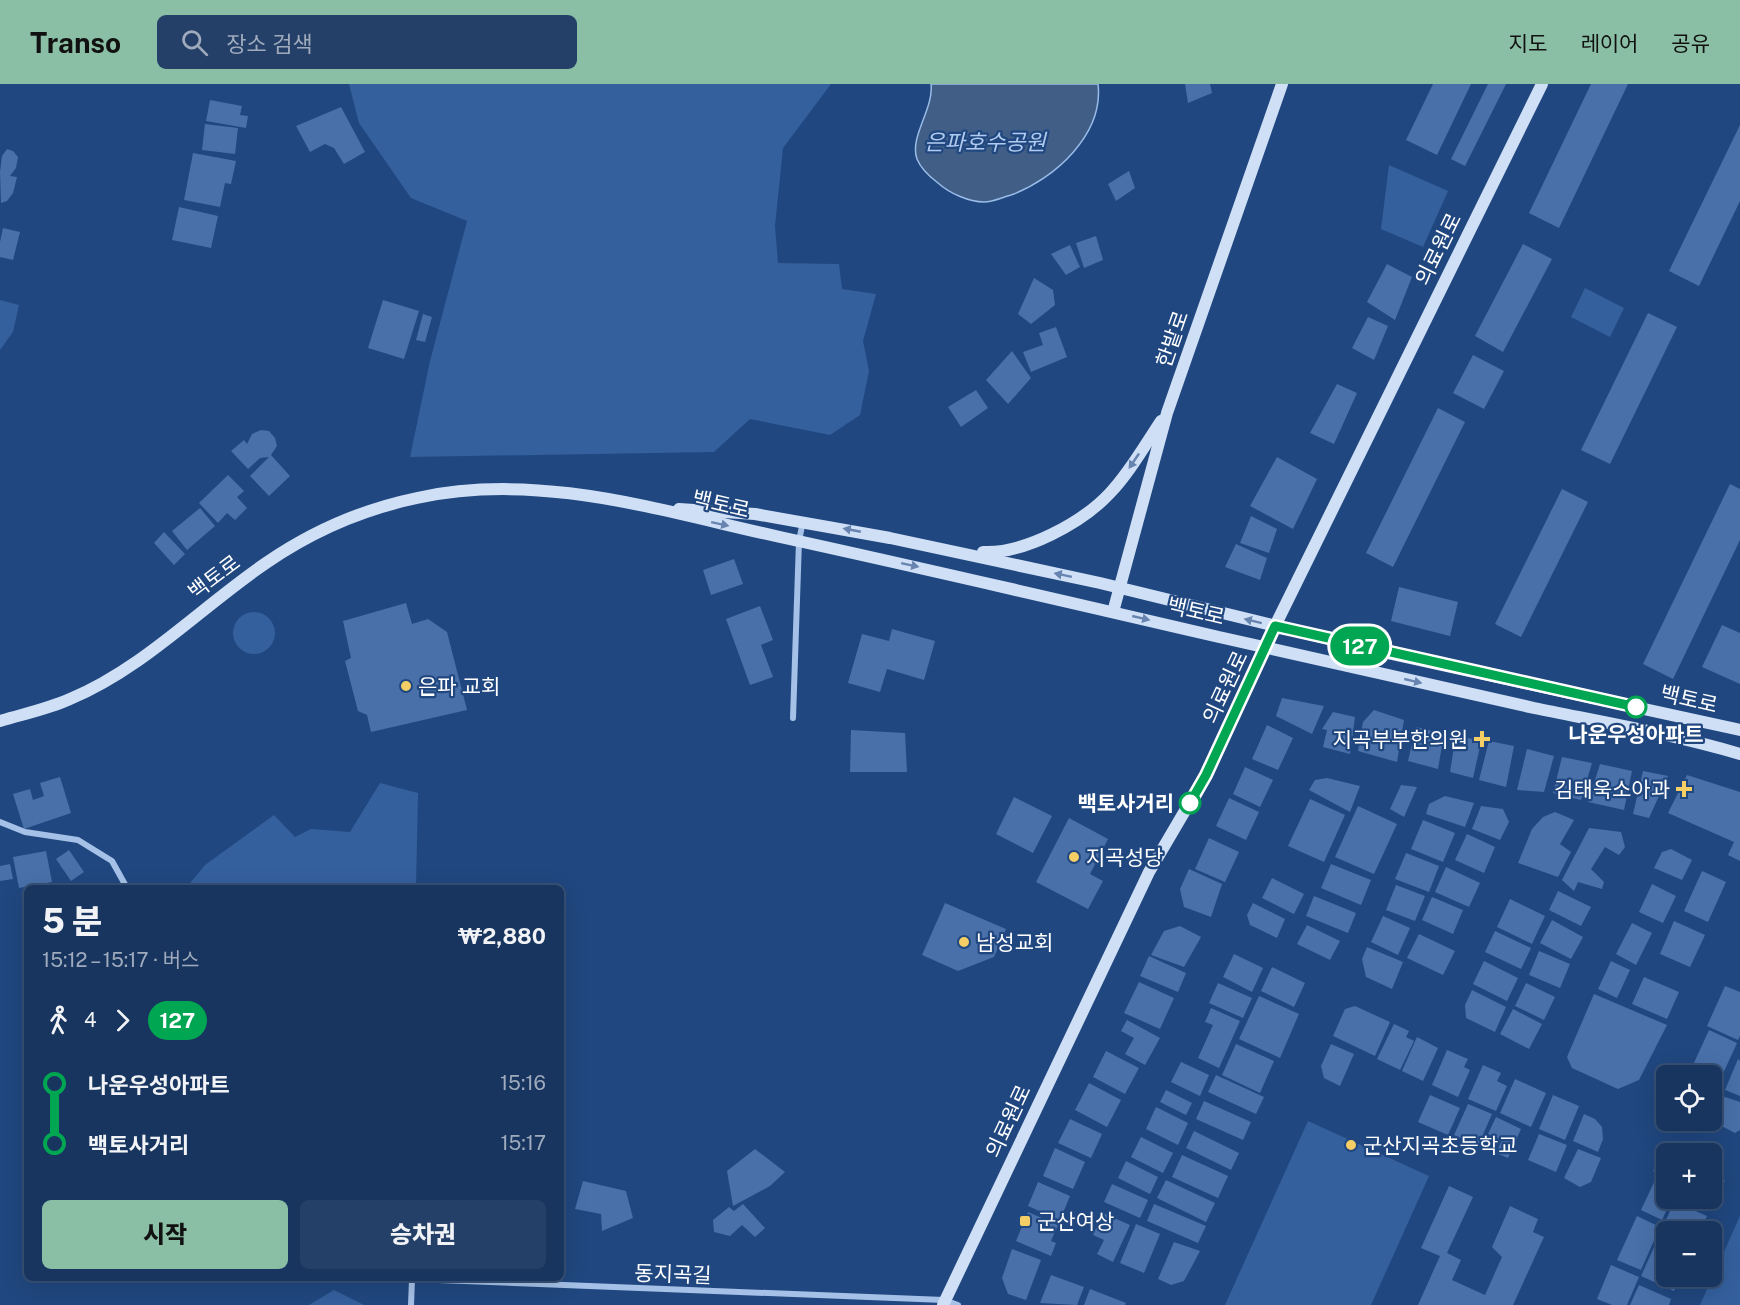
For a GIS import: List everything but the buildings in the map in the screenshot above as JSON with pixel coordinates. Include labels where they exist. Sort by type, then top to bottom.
[{"type":"street","name":"한밭로","points":[[1113,612],[1167,413],[1282,84]]},
{"type":"street","name":"의료원로","points":[[944,1303],[1149,872],[1206,775],[1275,626],[1542,84]]},
{"type":"street","points":[[954,551],[995,553],[1016,549],[1064,527],[1094,508],[1111,493],[1167,413]]},
{"type":"street","name":"백토로","points":[[0,721],[72,699],[117,674],[159,645],[266,562],[296,544],[349,518],[418,498],[486,488],[522,488],[563,492],[642,506],[973,578],[1265,647],[1740,754]]},
{"type":"street","name":"백토로","points":[[642,506],[755,514],[803,521],[954,551],[1119,587],[1275,626],[1740,730]]},
{"type":"street","points":[[793,718],[799,541],[803,521]]},
{"type":"street","points":[[0,822],[25,832],[78,840],[112,861],[125,885]]},
{"type":"street","name":"동지곡길","points":[[411,1305],[412,1281]]},
{"type":"street","name":"동지곡길","points":[[491,1281],[958,1305]]},
{"type":"shaded area","points":[[349,84],[831,84],[783,148],[775,226],[778,263],[839,264],[842,289],[876,294],[863,341],[869,371],[860,415],[830,435],[750,419],[714,452],[410,457],[430,361],[467,221],[411,198],[359,123]]},
{"type":"shaded area","points":[[1389,165],[1448,191],[1423,247],[1381,229]]},
{"type":"shaded area","points":[[1585,288],[1624,308],[1610,337],[1571,317]]},
{"type":"shaded area","points":[[0,300],[19,305],[13,332],[0,350]]},
{"type":"shaded area","points":[[254,612],[262,613],[269,618],[274,625],[274,641],[269,648],[262,653],[254,654],[246,653],[239,648],[234,641],[233,633],[234,625],[239,618],[246,613]]},
{"type":"shaded area","points":[[380,783],[418,793],[416,885],[188,885],[205,865],[274,815],[295,837],[311,829],[350,832]]},
{"type":"shaded area","points":[[1308,1121],[1429,1176],[1371,1305],[1225,1305]]},
{"type":"shaded area","points":[[1740,1216],[1740,1305],[1700,1305],[1708,1287],[1722,1287],[1722,1256]]},
{"type":"shaded area","points":[[334,1290],[364,1305],[309,1305]]},
{"type":"water","name":"은파호수공원","points":[[931,84],[1098,84],[1098,102],[1085,137],[1059,166],[1028,188],[991,201],[978,202],[943,187],[926,172],[917,159],[916,142],[929,103]]},
{"type":"bus line","name":"127","points":[[1190,803],[1206,775],[1275,626],[1387,653],[1636,707]]},
{"type":"place","name":"은파 교회","points":[[406,686]]},
{"type":"place","name":"나운우성아파트","points":[[1636,707]]},
{"type":"place","name":"지곡부부한의원","points":[[1482,739]]},
{"type":"place","name":"김태욱소아과","points":[[1684,789]]},
{"type":"place","name":"백토사거리","points":[[1190,803]]},
{"type":"place","name":"지곡성당","points":[[1074,857]]},
{"type":"place","name":"남성교회","points":[[964,942]]},
{"type":"place","name":"군산지곡초등학교","points":[[1351,1145]]},
{"type":"place","name":"군산여상","points":[[1025,1221]]}]
